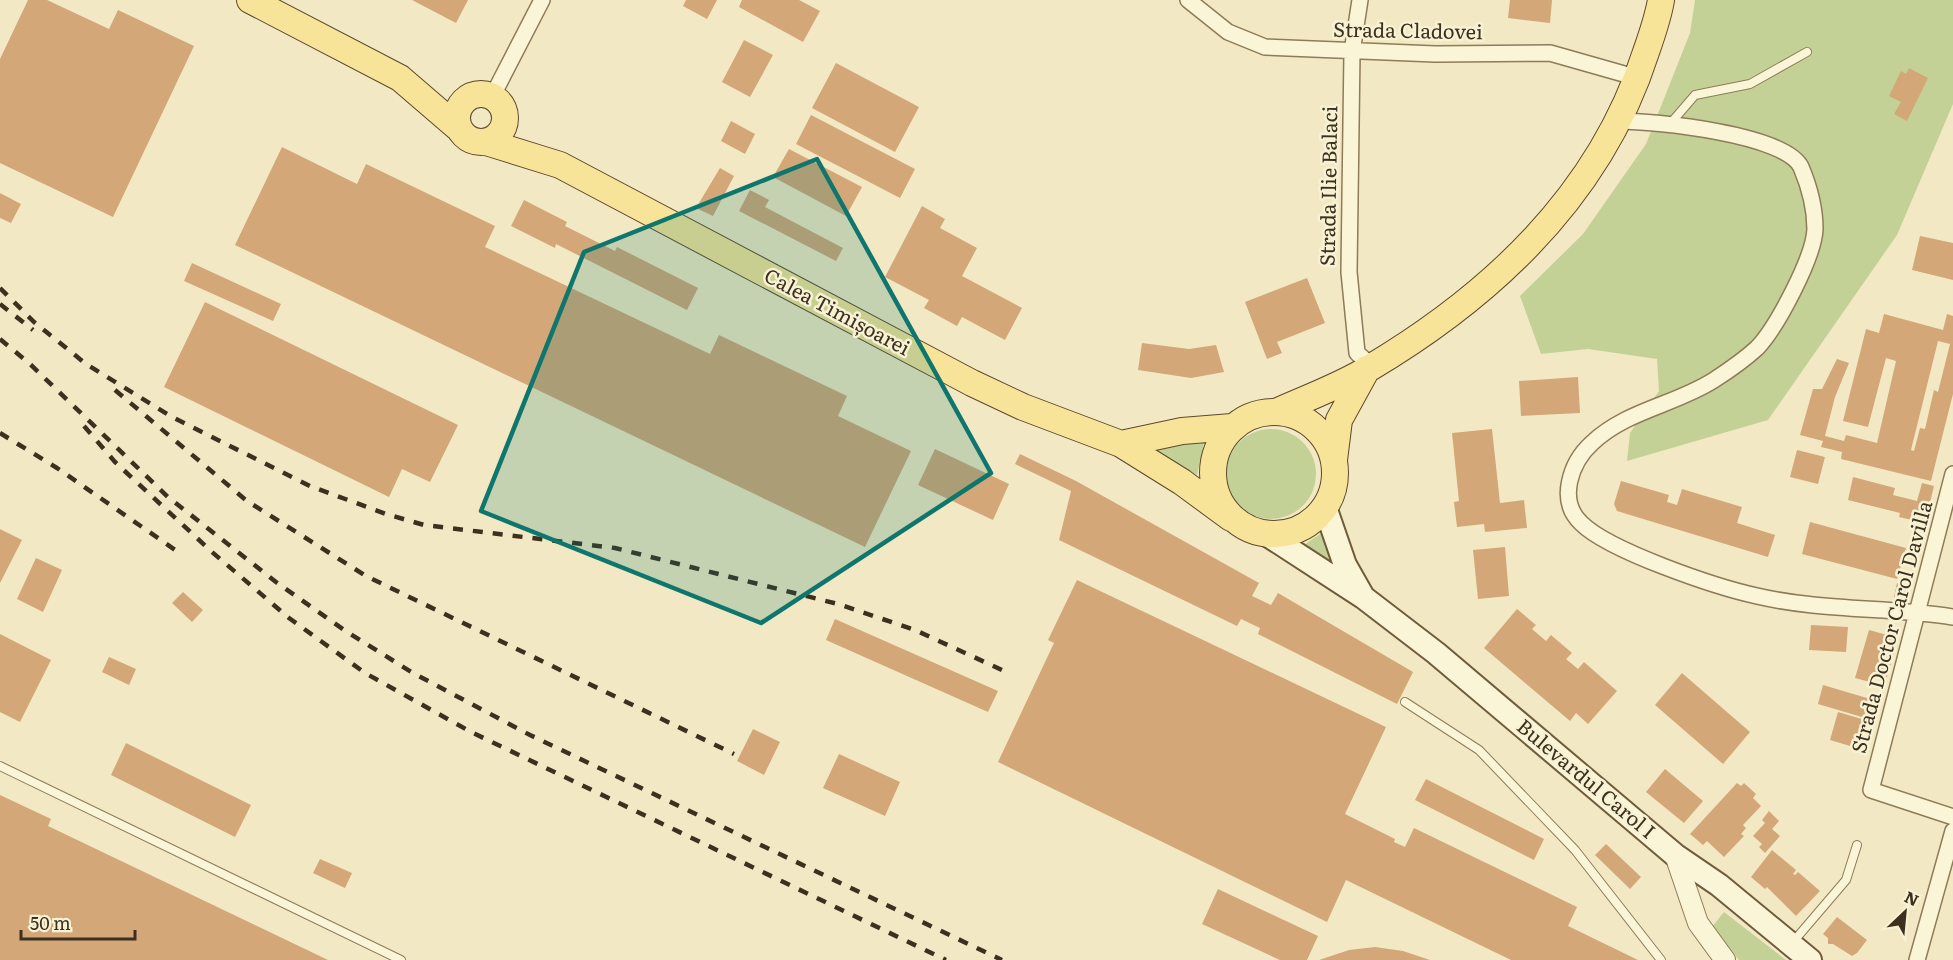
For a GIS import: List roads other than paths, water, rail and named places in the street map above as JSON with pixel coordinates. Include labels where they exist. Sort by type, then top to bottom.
[{"type":"main road","name":"Calea Timișoarei","points":[[250,0],[400,78],[489,103],[560,165]]},
{"type":"main road","points":[[1370,368],[1339,420],[1334,462],[1335,478],[1325,507],[1314,519],[1300,529],[1283,534],[1266,534],[1247,529],[1231,518],[1219,502],[1212,482],[1213,462],[1220,442],[1232,427],[1254,415],[1278,411],[1370,368],[1488,284],[1528,248],[1564,207],[1619,121],[1638,78],[1661,0]]},
{"type":"main road","name":"Calea Timișoarei","points":[[400,78],[458,127]]},
{"type":"main road","points":[[489,103],[498,135],[486,142],[466,138],[458,127],[459,106],[489,103]]},
{"type":"main road","name":"Calea Timișoarei","points":[[486,142],[560,165],[972,383],[1023,407],[1121,444],[1182,482],[1231,518]]},
{"type":"main road","points":[[1278,411],[1308,422],[1329,447],[1334,462]]},
{"type":"main road","points":[[1121,444],[1182,431],[1232,427]]},
{"type":"main road","name":"Bulevardul Carol I","points":[[1325,507],[1345,565],[1363,597]]},
{"type":"main road","name":"Bulevardul Carol I","points":[[1266,534],[1363,597],[1436,653],[1675,855],[1719,885],[1810,960]]},
{"type":"street","points":[[489,103],[542,0]]},
{"type":"street","name":"Strada Cladovei","points":[[1188,0],[1228,32],[1265,46],[1352,52],[1550,53],[1638,78]]},
{"type":"street","name":"Strada Ilie Balaci","points":[[1360,0],[1352,52],[1349,272],[1357,353],[1370,368]]},
{"type":"street","points":[[1619,121],[1670,124],[1762,142],[1798,162],[1810,186],[1815,230],[1807,258],[1788,301],[1758,347],[1713,381],[1642,410],[1593,441],[1579,456],[1569,480],[1569,503],[1580,522],[1613,545],[1756,596],[1810,605],[1918,612],[1953,617]]},
{"type":"street","name":"Strada Doctor Carol Davilla","points":[[1953,474],[1871,790],[1953,817]]},
{"type":"street","points":[[1917,960],[1953,831]]},
{"type":"street","points":[[1675,855],[1698,923],[1725,960]]},
{"type":"lane","points":[[1670,124],[1695,95],[1750,84],[1807,52]]},
{"type":"lane","points":[[1405,702],[1479,750],[1575,850],[1661,960]]},
{"type":"lane","points":[[0,766],[401,960]]},
{"type":"lane","points":[[1791,944],[1846,880],[1857,845]]},
{"type":"railway","points":[[0,288],[34,322],[86,364],[172,417],[310,486],[386,514],[424,525],[615,548],[838,604],[915,630],[1002,670]]},
{"type":"railway","points":[[0,304],[33,330]]},
{"type":"railway","points":[[0,339],[30,364],[168,497],[276,582],[344,630],[413,673],[530,735],[1002,960]]},
{"type":"railway","points":[[115,390],[247,501],[366,576],[734,754]]},
{"type":"railway","points":[[84,426],[115,462],[212,552],[289,618],[365,673],[471,732],[946,960]]},
{"type":"railway","points":[[0,433],[57,468],[181,554]]}]
